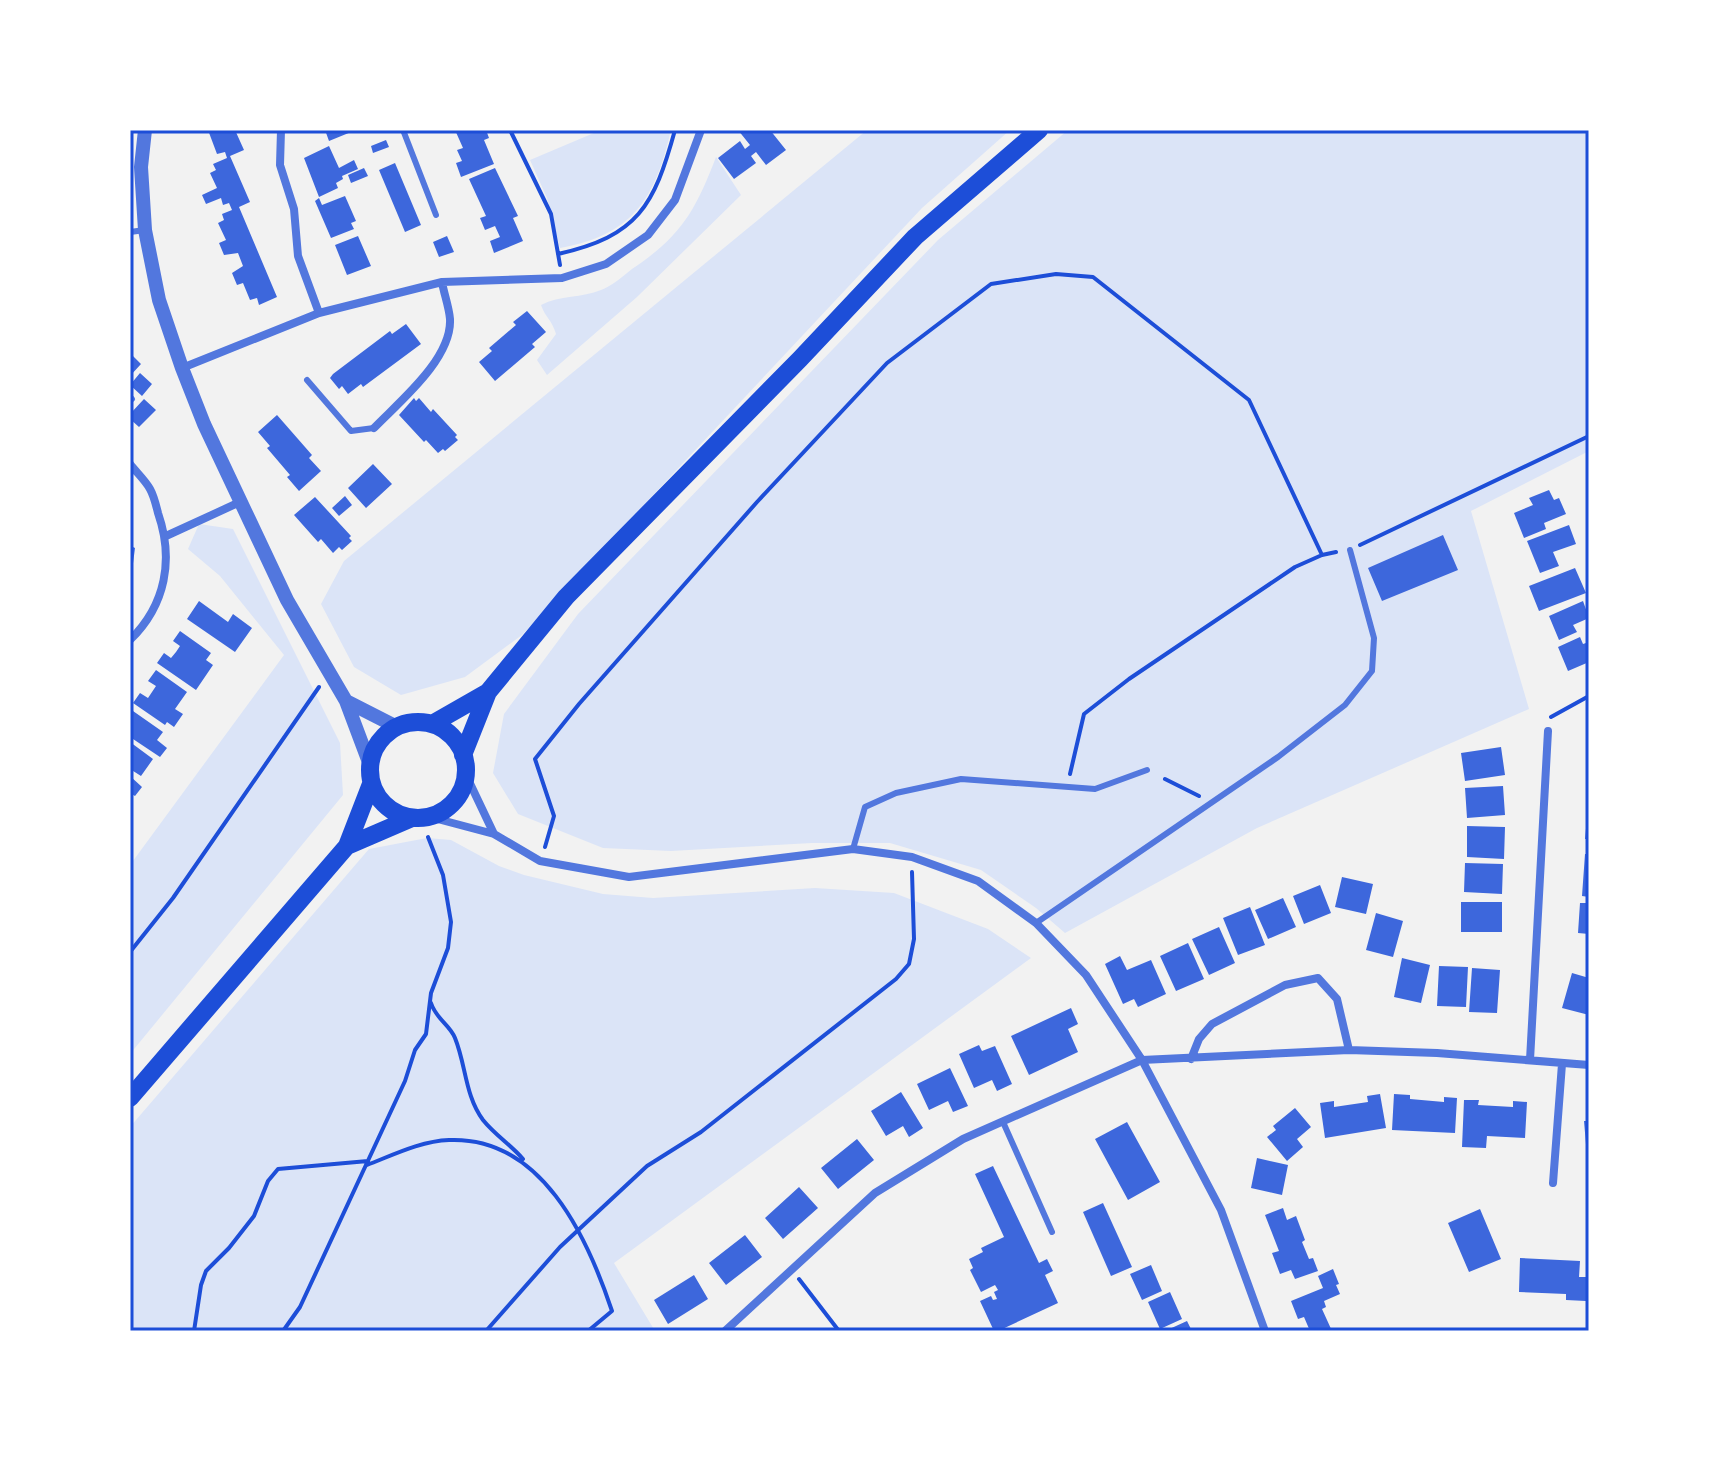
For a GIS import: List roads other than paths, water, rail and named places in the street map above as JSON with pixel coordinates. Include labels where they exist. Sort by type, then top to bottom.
[{"type":"highway","points":[[463,755],[488,692],[566,597],[915,237],[1039,130]]},
{"type":"highway","points":[[432,724],[488,692]]},
{"type":"highway","points":[[130,1098],[347,846],[370,775],[374,750],[383,736],[397,727],[414,722],[432,724],[456,741],[463,755],[466,775],[459,795],[447,809],[347,846]]},
{"type":"highway","points":[[370,775],[380,800],[394,813],[421,818]]},
{"type":"street","points":[[145,130],[137,231],[182,368],[240,502],[287,600],[346,701],[370,775]]},
{"type":"street","points":[[281,130],[280,165],[294,209],[298,256],[319,313]]},
{"type":"street","points":[[182,368],[319,313],[442,282],[562,278],[606,264],[648,235],[675,200],[701,130]]},
{"type":"street","points":[[374,428],[425,376],[444,346],[450,321],[442,282]]},
{"type":"street","points":[[130,464],[151,490],[166,536],[167,570],[151,613],[130,640]]},
{"type":"street","points":[[166,536],[240,502]]},
{"type":"street","points":[[346,701],[397,727]]},
{"type":"street","points":[[1530,1060],[1548,731]]},
{"type":"street","points":[[466,775],[494,834]]},
{"type":"street","points":[[421,818],[494,834],[540,861],[629,877],[853,849],[912,857],[978,881],[1036,923],[1086,975],[1142,1060],[1221,1210],[1265,1331]]},
{"type":"street","points":[[1191,1059],[1199,1039],[1212,1024],[1285,985],[1318,978],[1337,999],[1349,1050]]},
{"type":"street","points":[[725,1331],[875,1193],[963,1139],[1142,1060],[1349,1050],[1589,1065]]},
{"type":"street","points":[[1553,1183],[1562,1064]]},
{"type":"lane","points":[[403,130],[436,215]]},
{"type":"lane","points":[[307,380],[351,431],[374,428]]},
{"type":"lane","points":[[1036,923],[1278,757],[1345,705],[1372,671],[1374,638],[1350,550]]},
{"type":"lane","points":[[853,849],[865,807],[896,793],[961,779],[1095,789],[1147,770]]},
{"type":"lane","points":[[1003,1122],[1052,1232]]}]
